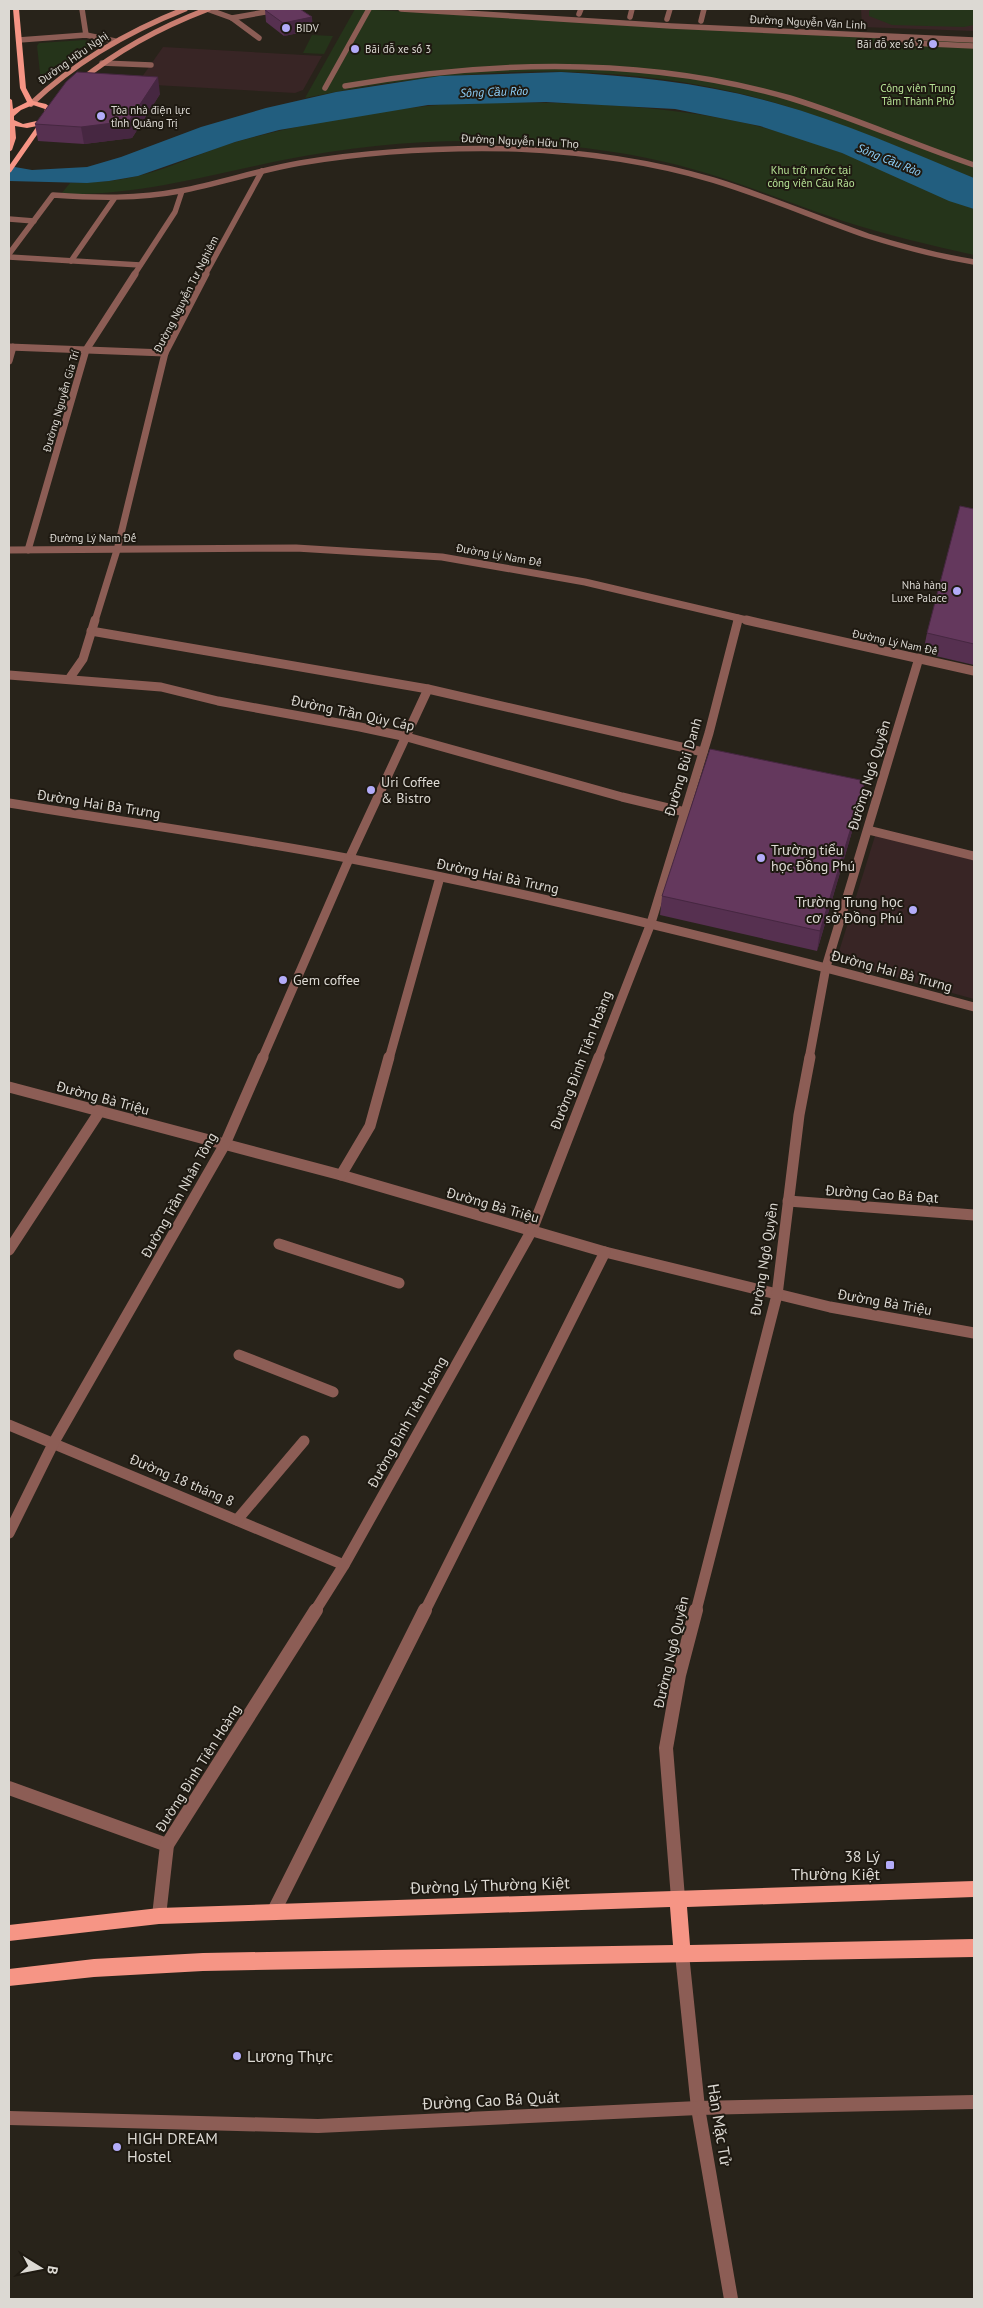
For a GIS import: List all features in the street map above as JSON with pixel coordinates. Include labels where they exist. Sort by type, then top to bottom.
[{"type":"main road","points":[[16,9],[23,88],[31,104]]},
{"type":"main road","name":"Đường Hữu Nghị","points":[[31,104],[45,90],[115,41],[185,9]]},
{"type":"main road","name":"Đường Hữu Nghị","points":[[74,86],[102,63],[135,40],[208,9]]},
{"type":"main road","points":[[9,41],[19,40]]},
{"type":"main road","points":[[9,100],[13,138],[9,150]]},
{"type":"main road","points":[[10,169],[48,116],[51,108],[44,105],[31,104],[20,107],[12,118]]},
{"type":"main road","points":[[12,118],[14,124],[22,126],[42,122]]},
{"type":"main road","name":"Đường Lý Thường Kiệt","points":[[9,1933],[159,1916],[974,1889]]},
{"type":"main road","points":[[678,1898],[682,1954]]},
{"type":"main road","points":[[9,1978],[94,1968],[203,1962],[974,1948]]},
{"type":"street","points":[[82,9],[86,35]]},
{"type":"street","points":[[208,9],[232,18],[258,38]]},
{"type":"street","points":[[232,18],[282,9]]},
{"type":"street","points":[[325,88],[369,9]]},
{"type":"street","name":"Đường Nguyễn Văn Linh","points":[[401,9],[671,26],[974,40]]},
{"type":"street","name":"Đường Nguyễn Văn Linh","points":[[492,9],[580,12],[701,21],[974,33]]},
{"type":"street","points":[[630,17],[632,9]]},
{"type":"street","points":[[667,19],[670,9]]},
{"type":"street","points":[[701,21],[704,9]]},
{"type":"street","points":[[19,40],[86,35],[115,41]]},
{"type":"street","points":[[878,36],[909,43],[974,46]]},
{"type":"street","points":[[102,63],[151,65]]},
{"type":"street","points":[[346,86],[426,73],[505,66],[606,67],[653,72],[719,82],[772,94],[835,114],[974,165]]},
{"type":"street","name":"Đường Nguyễn Hữu Thọ","points":[[34,221],[53,195],[114,199],[182,191],[262,171],[345,156],[424,149],[542,150],[599,156],[666,168],[724,183],[874,237],[974,262]]},
{"type":"street","name":"Đường Nguyễn Tư Nghiêm","points":[[69,679],[82,659],[117,550],[165,354],[201,282],[262,171]]},
{"type":"street","name":"Đường Nguyễn Gia Trí","points":[[28,550],[86,350],[175,212],[182,191]]},
{"type":"street","points":[[71,261],[114,199]]},
{"type":"street","points":[[9,219],[34,221]]},
{"type":"street","points":[[9,255],[34,221]]},
{"type":"street","points":[[9,255],[140,265]]},
{"type":"street","points":[[9,361],[11,347],[165,354]]},
{"type":"street","name":"Đường Lý Nam Đế","points":[[9,550],[296,548],[442,557],[585,582],[974,671]]},
{"type":"street","name":"Đường Bùi Danh","points":[[650,923],[685,812],[727,666],[738,618]]},
{"type":"street","points":[[91,631],[428,689],[702,752]]},
{"type":"street","name":"Đường Ngô Quyền","points":[[678,1898],[666,1748],[678,1675],[777,1295],[798,1115],[826,967],[920,658]]},
{"type":"street","name":"Đường Trần Qúy Cáp","points":[[9,675],[161,687],[218,701],[407,737],[622,797],[685,812]]},
{"type":"street","name":"Đường Trần Nhân Tông","points":[[9,1533],[54,1442],[224,1144],[349,859],[428,689]]},
{"type":"street","name":"Đường Hai Bà Trưng","points":[[9,803],[349,859],[440,877],[650,923],[826,967],[974,1007]]},
{"type":"street","points":[[868,830],[974,856]]},
{"type":"street","points":[[340,1175],[370,1126],[440,877]]},
{"type":"street","name":"Đường Đinh Tiên Hoàng","points":[[159,1916],[168,1845],[344,1565],[532,1230],[650,923]]},
{"type":"street","name":"Đường Bà Triệu","points":[[9,1087],[340,1175],[605,1252],[830,1307],[974,1333]]},
{"type":"street","points":[[9,1250],[100,1111]]},
{"type":"street","name":"Đường Cao Bá Đạt","points":[[788,1201],[974,1214]]},
{"type":"street","points":[[279,1244],[399,1283]]},
{"type":"street","points":[[274,1911],[605,1252]]},
{"type":"street","points":[[239,1355],[333,1392]]},
{"type":"street","name":"Đường 18 tháng 8","points":[[9,1425],[54,1442],[344,1565]]},
{"type":"street","points":[[236,1520],[304,1441]]},
{"type":"street","points":[[9,1788],[168,1845]]},
{"type":"street","name":"Hàn Mặc Tử","points":[[682,1954],[698,2108],[731,2299]]},
{"type":"street","name":"Đường Cao Bá Quát","points":[[9,2118],[318,2126],[698,2108],[974,2102]]},
{"type":"shaded area","points":[[861,9],[974,9],[974,31],[862,27]]},
{"type":"shaded area","points":[[163,47],[322,56],[303,90],[295,93],[137,84]]},
{"type":"shaded area","name":"Trường Trung học cơ sở Đồng Phú","points":[[875,836],[974,860],[974,999],[836,961]]},
{"type":"green space","name":"Công viên Trung Tâm Thành Phố","points":[[355,9],[974,41],[974,178],[876,138],[776,103],[718,89],[660,79],[601,73],[482,73],[363,87],[305,98]]},
{"type":"green space","points":[[871,9],[971,9],[974,10],[974,25],[964,27],[892,25],[869,16]]},
{"type":"green space","points":[[312,35],[333,36],[324,54],[303,53]]},
{"type":"green space","points":[[84,40],[92,42],[92,44],[41,82],[37,46],[39,43]]},
{"type":"green space","name":"Khu trữ nước tại công viên Cầu Rào","points":[[479,102],[602,105],[683,112],[763,127],[802,139],[871,164],[974,209],[974,255],[908,240],[859,226],[732,182],[665,162],[592,149],[543,144],[469,141],[422,142],[376,146],[283,160],[145,188],[89,194],[61,194],[70,183],[87,183],[138,176],[226,145],[268,133],[358,115]]},
{"type":"water","name":"Sông Cầu Rào","points":[[561,72],[642,78],[696,85],[749,96],[826,119],[876,137],[974,178],[974,209],[949,201],[842,153],[760,126],[675,109],[546,102],[428,105],[279,130],[235,142],[138,176],[109,181],[87,183],[9,181],[9,166],[32,170],[87,167],[121,157],[201,127],[266,108],[336,92],[440,76]]},
{"type":"building","points":[[300,9],[312,17],[283,23],[265,10]]},
{"type":"building","points":[[77,72],[158,77],[129,121],[81,127],[35,124],[66,82]]},
{"type":"building","name":"Nhà hàng Luxe Palace","points":[[960,506],[974,509],[974,644],[927,633]]},
{"type":"building","name":"Trường tiểu học Đồng Phú","points":[[710,749],[865,781],[820,931],[662,896]]},
{"type":"place","name":"BIDV","points":[[286,28]]},
{"type":"place","name":"Bãi đỗ xe số 2","points":[[933,44]]},
{"type":"place","name":"Bãi đỗ xe số 3","points":[[355,49]]},
{"type":"place","name":"Tòa nhà điện lực tỉnh Quảng Trị","points":[[101,116]]},
{"type":"place","name":"Nhà hàng Luxe Palace","points":[[957,591]]},
{"type":"place","name":"Uri Coffee & Bistro","points":[[371,790]]},
{"type":"place","name":"Trường tiểu học Đồng Phú","points":[[761,858]]},
{"type":"place","name":"Trường Trung học cơ sở Đồng Phú","points":[[913,910]]},
{"type":"place","name":"Gem coffee","points":[[283,980]]},
{"type":"place","name":"38 Lý Thường Kiệt","points":[[890,1865]]},
{"type":"place","name":"Lương Thực","points":[[237,2056]]},
{"type":"place","name":"HIGH DREAM Hostel","points":[[117,2147]]}]
